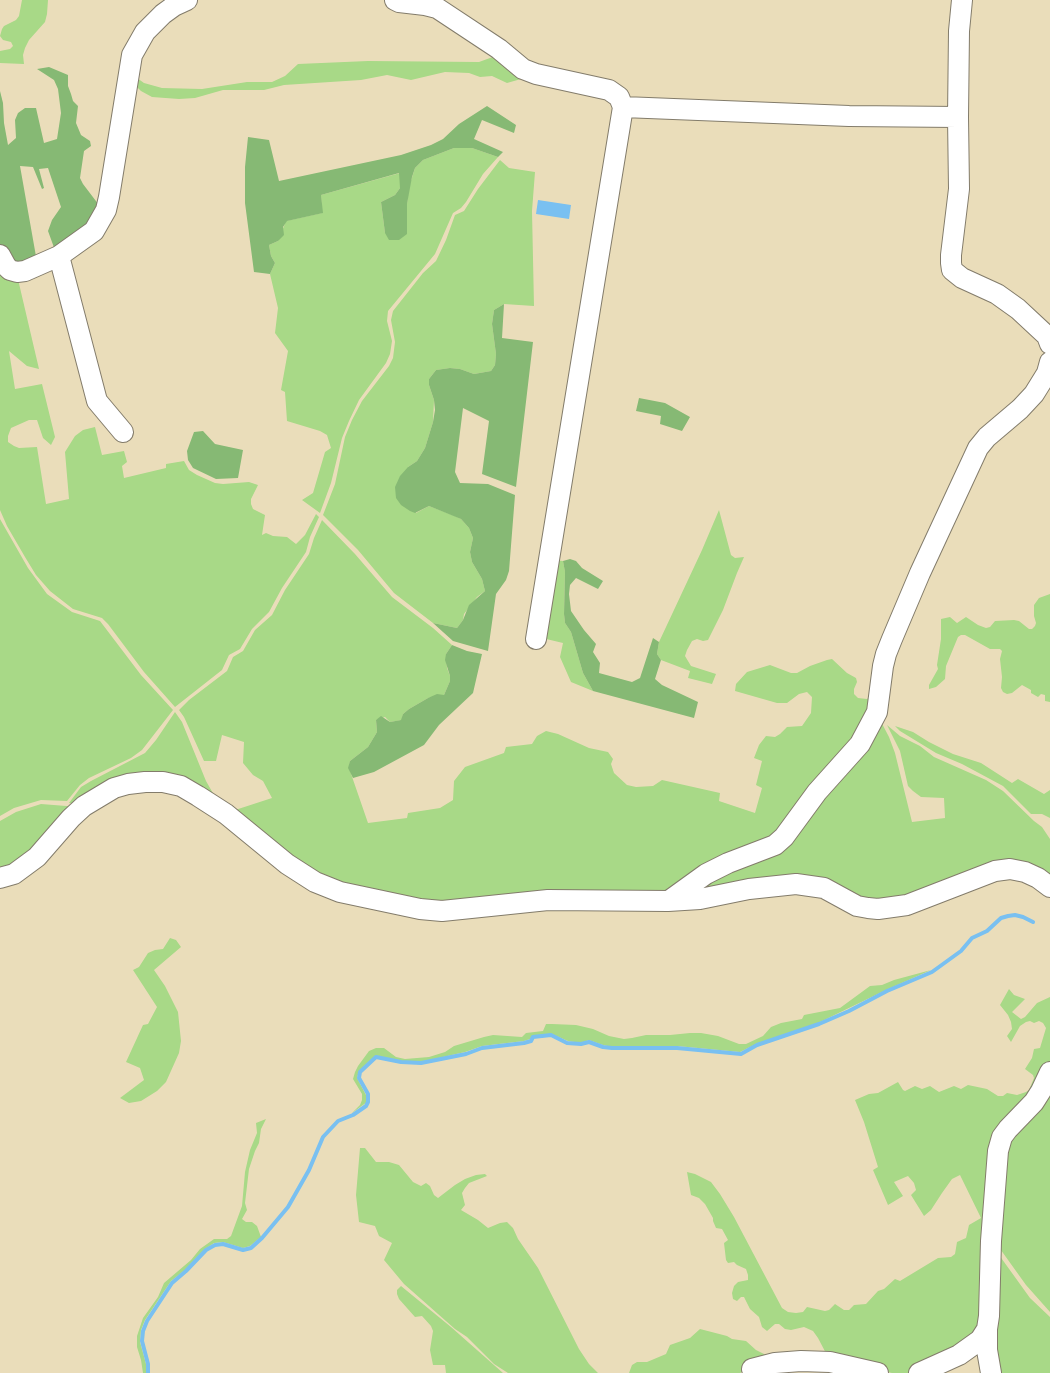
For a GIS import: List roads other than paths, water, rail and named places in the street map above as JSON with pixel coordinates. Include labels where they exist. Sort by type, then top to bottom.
[{"type":"street","points":[[0,255],[10,270],[25,271],[59,256],[94,231],[106,210],[132,55],[145,32],[163,14],[187,0]]},
{"type":"street","points":[[395,0],[437,9],[499,49],[523,69],[609,90],[619,97],[623,107],[536,639]]},
{"type":"street","points":[[962,0],[959,31],[959,189],[951,255],[952,270],[962,278],[998,294],[1018,309],[1049,339]]},
{"type":"street","points":[[623,107],[849,116],[958,117]]},
{"type":"street","points":[[59,256],[98,401],[123,432]]},
{"type":"street","points":[[668,901],[706,874],[728,863],[775,846],[817,792],[860,744],[878,712],[886,654],[920,573],[978,448],[1034,394],[1050,362]]},
{"type":"street","points":[[0,878],[14,874],[37,857],[84,806],[114,788],[128,784],[163,782],[181,786],[198,795],[226,814],[287,864],[315,882],[340,892],[420,909],[442,911],[548,900],[700,899],[749,889],[796,884],[824,888],[857,906],[891,908],[921,900],[995,871],[1010,869],[1025,872],[1050,887]]},
{"type":"street","points":[[991,1373],[987,1350],[987,1329],[998,1151],[1002,1137],[1034,1102],[1050,1072]]},
{"type":"street","points":[[919,1373],[959,1355],[980,1340],[987,1329]]},
{"type":"street","points":[[752,1369],[775,1363],[801,1361],[830,1362],[878,1373]]},
{"type":"water","points":[[538,200],[571,205],[569,219],[536,214]]},
{"type":"waterway","points":[[148,1373],[142,1341],[143,1331],[172,1283],[206,1250],[215,1245],[223,1244],[243,1250],[251,1248],[262,1238],[288,1207],[309,1170],[323,1137],[338,1121],[366,1106],[368,1094],[359,1078],[360,1072],[376,1057],[421,1063],[466,1054],[482,1048],[524,1043],[531,1041],[533,1037],[551,1035],[567,1043],[589,1042],[612,1048],[677,1048],[741,1054],[757,1045],[819,1024],[932,972],[961,951],[972,938],[987,931],[1001,918],[1015,915],[1033,922]]}]
